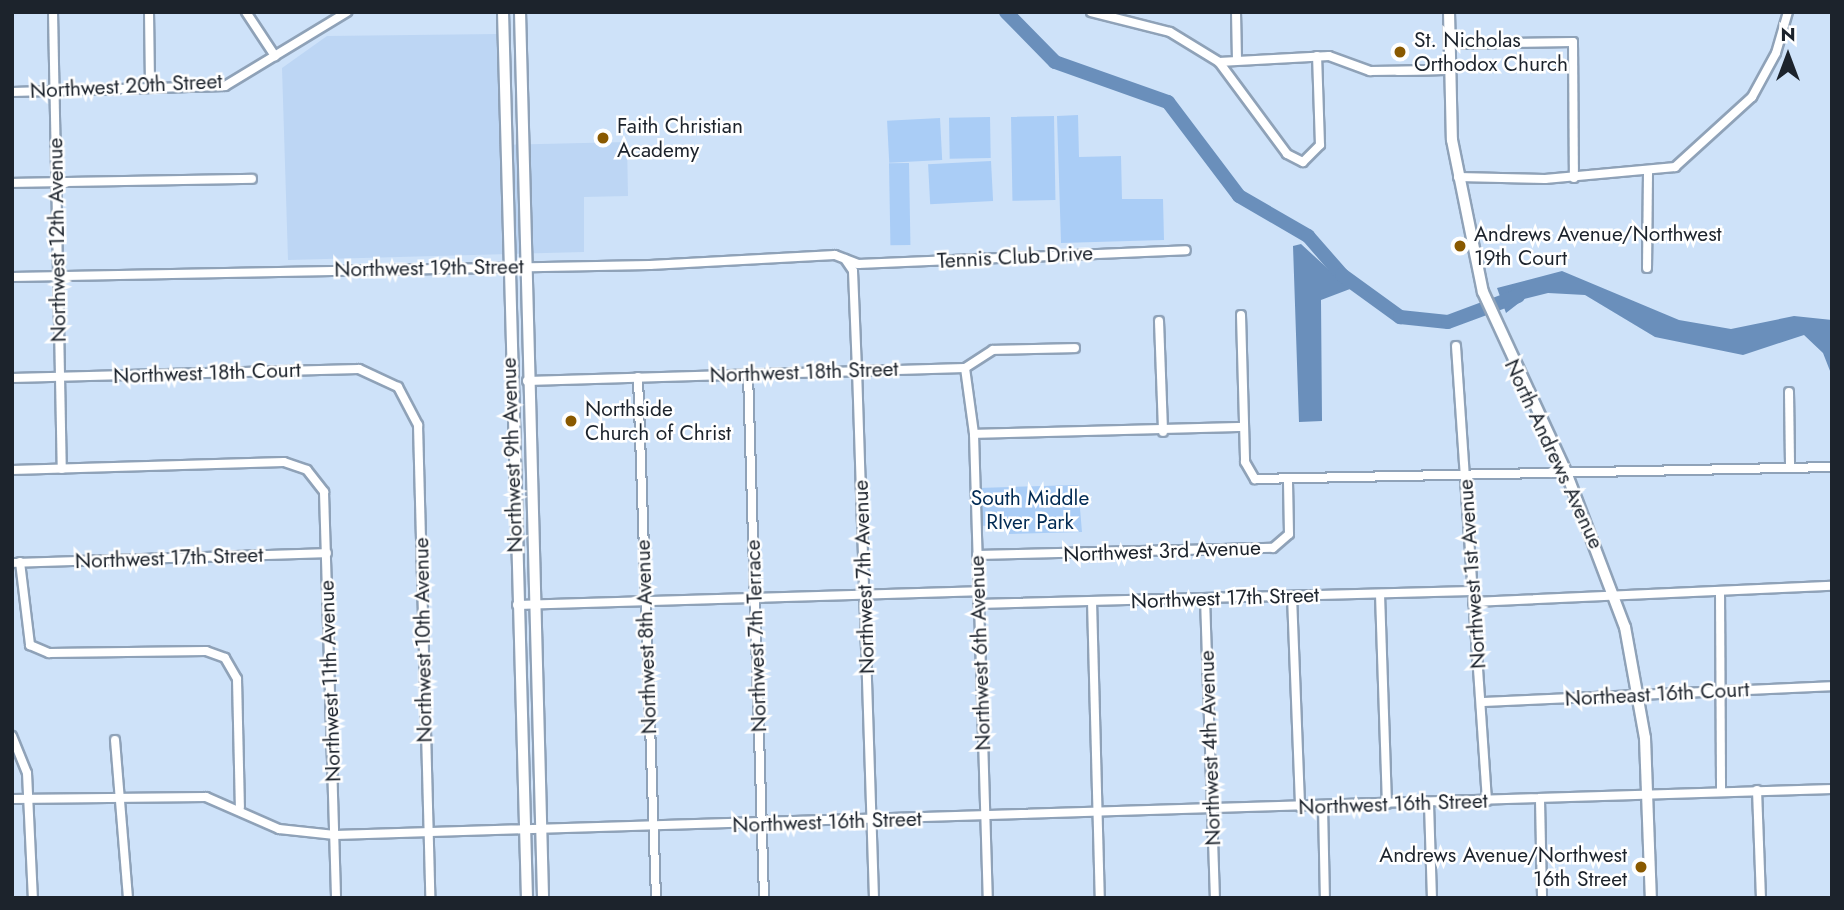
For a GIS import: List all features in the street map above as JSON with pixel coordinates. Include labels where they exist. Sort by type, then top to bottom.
[{"type":"main road","name":"Northwest 9th Avenue","points":[[503,12],[527,898]]},
{"type":"main road","name":"Northwest 9th Avenue","points":[[520,12],[527,381],[543,898]]},
{"type":"main road","name":"North Andrews Avenue","points":[[1449,12],[1449,44],[1445,70],[1458,177],[1483,292],[1493,319],[1566,472],[1617,596],[1639,695],[1648,794],[1651,898]]},
{"type":"street","name":"Northwest 12th Avenue","points":[[53,12],[56,276],[62,469]]},
{"type":"street","points":[[149,12],[150,88]]},
{"type":"street","points":[[246,12],[275,56]]},
{"type":"street","name":"Northwest 20th Street","points":[[12,92],[225,86],[347,12]]},
{"type":"street","points":[[1091,12],[1170,33],[1219,62],[1287,154],[1296,162],[1310,161],[1320,145],[1317,56]]},
{"type":"street","points":[[1236,12],[1237,58]]},
{"type":"street","points":[[1458,177],[1574,178],[1648,173],[1675,167],[1752,97],[1776,53],[1786,13]]},
{"type":"street","points":[[1449,44],[1573,42],[1574,178]]},
{"type":"street","points":[[1219,62],[1237,58],[1317,56],[1370,71],[1445,70]]},
{"type":"street","points":[[1647,268],[1648,173]]},
{"type":"street","points":[[12,183],[251,179]]},
{"type":"street","name":"Tennis Club Drive","points":[[845,259],[858,264],[1186,250]]},
{"type":"street","name":"Northwest 19th Street","points":[[12,277],[845,259]]},
{"type":"street","name":"Northwest 7th Avenue","points":[[845,259],[853,271],[874,898]]},
{"type":"street","points":[[1241,315],[1244,427],[1249,471],[1255,479],[1287,481],[1832,467]]},
{"type":"street","points":[[1159,321],[1163,432]]},
{"type":"street","name":"Northwest 1st Avenue","points":[[1456,346],[1487,801]]},
{"type":"street","points":[[965,368],[993,350],[1075,348]]},
{"type":"street","name":"Northwest 18th Street","points":[[527,381],[857,369],[965,368]]},
{"type":"street","name":"Northwest 6th Avenue","points":[[965,368],[974,434],[988,898]]},
{"type":"street","name":"Northwest 18th Court","points":[[12,378],[359,369],[398,387]]},
{"type":"street","name":"Northwest 7th Terrace","points":[[748,374],[764,898]]},
{"type":"street","name":"Northwest 8th Avenue","points":[[638,377],[656,898]]},
{"type":"street","name":"Northwest 10th Avenue","points":[[398,387],[418,425],[430,898]]},
{"type":"street","points":[[1789,392],[1790,467]]},
{"type":"street","points":[[974,434],[1163,432],[1244,427]]},
{"type":"street","name":"Northwest 11th Avenue","points":[[62,469],[284,462],[307,470],[324,492],[336,898]]},
{"type":"street","points":[[12,470],[62,469]]},
{"type":"street","name":"Northwest 3rd Avenue","points":[[977,555],[1279,545],[1289,534],[1287,481]]},
{"type":"street","name":"Northwest 17th Street","points":[[16,562],[327,553]]},
{"type":"street","points":[[16,562],[30,645],[49,653],[206,650],[225,658],[237,679],[240,807]]},
{"type":"street","points":[[1473,602],[1832,586]]},
{"type":"street","points":[[517,605],[754,600],[978,591]]},
{"type":"street","name":"Northwest 17th Street","points":[[978,604],[1472,591]]},
{"type":"street","points":[[1720,591],[1721,791]]},
{"type":"street","points":[[1380,594],[1387,804]]},
{"type":"street","points":[[1292,596],[1300,807]]},
{"type":"street","name":"Northwest 4th Avenue","points":[[1205,598],[1214,898]]},
{"type":"street","points":[[1092,601],[1100,898]]},
{"type":"street","name":"Northeast 16th Court","points":[[1482,702],[1832,686]]},
{"type":"street","points":[[12,736],[22,754],[28,799],[33,898]]},
{"type":"street","points":[[115,740],[128,898]]},
{"type":"street","name":"Northwest 16th Street","points":[[12,799],[206,797],[240,807],[279,829],[335,835],[654,828],[1832,789]]},
{"type":"street","points":[[1757,790],[1761,898]]},
{"type":"street","points":[[1540,800],[1542,898]]},
{"type":"street","points":[[1429,804],[1433,898]]},
{"type":"street","points":[[1323,806],[1325,898]]},
{"type":"shaded area","points":[[497,34],[500,145],[627,142],[628,196],[584,197],[584,252],[288,260],[282,68],[327,36]]},
{"type":"shaded area","points":[[1301,244],[1350,289],[1321,300],[1322,421],[1299,422],[1293,246]]},
{"type":"shaded area","points":[[1562,271],[1679,320],[1731,329],[1794,316],[1832,320],[1832,376],[1823,353],[1804,335],[1743,355],[1655,337],[1585,295],[1548,293],[1524,299],[1506,313],[1497,288]]},
{"type":"green space","points":[[1078,115],[1079,157],[1121,156],[1122,199],[1163,199],[1164,240],[1061,243],[1057,116]]},
{"type":"green space","points":[[1054,116],[1055,200],[1012,201],[1011,117]]},
{"type":"green space","points":[[990,117],[991,158],[950,159],[949,118]]},
{"type":"green space","points":[[940,118],[942,160],[889,163],[887,121]]},
{"type":"green space","points":[[991,161],[993,201],[930,204],[928,164]]},
{"type":"green space","points":[[889,163],[909,163],[910,245],[890,245]]},
{"type":"green space","name":"South Middle RIver Park","points":[[1078,485],[1082,532],[1009,534],[1001,525],[980,526],[978,488]]},
{"type":"waterway","points":[[1006,12],[1055,62],[1168,102],[1239,196],[1308,236],[1342,275],[1400,317],[1448,322],[1518,296]]},
{"type":"place","name":"St. Nicholas Orthodox Church","points":[[1400,52]]},
{"type":"place","name":"Faith Christian Academy","points":[[603,138]]},
{"type":"place","name":"Andrews Avenue/Northwest 19th Court","points":[[1460,246]]},
{"type":"place","name":"Northside Church of Christ","points":[[571,421]]},
{"type":"place","name":"Andrews Avenue/Northwest 16th Street","points":[[1641,867]]}]
